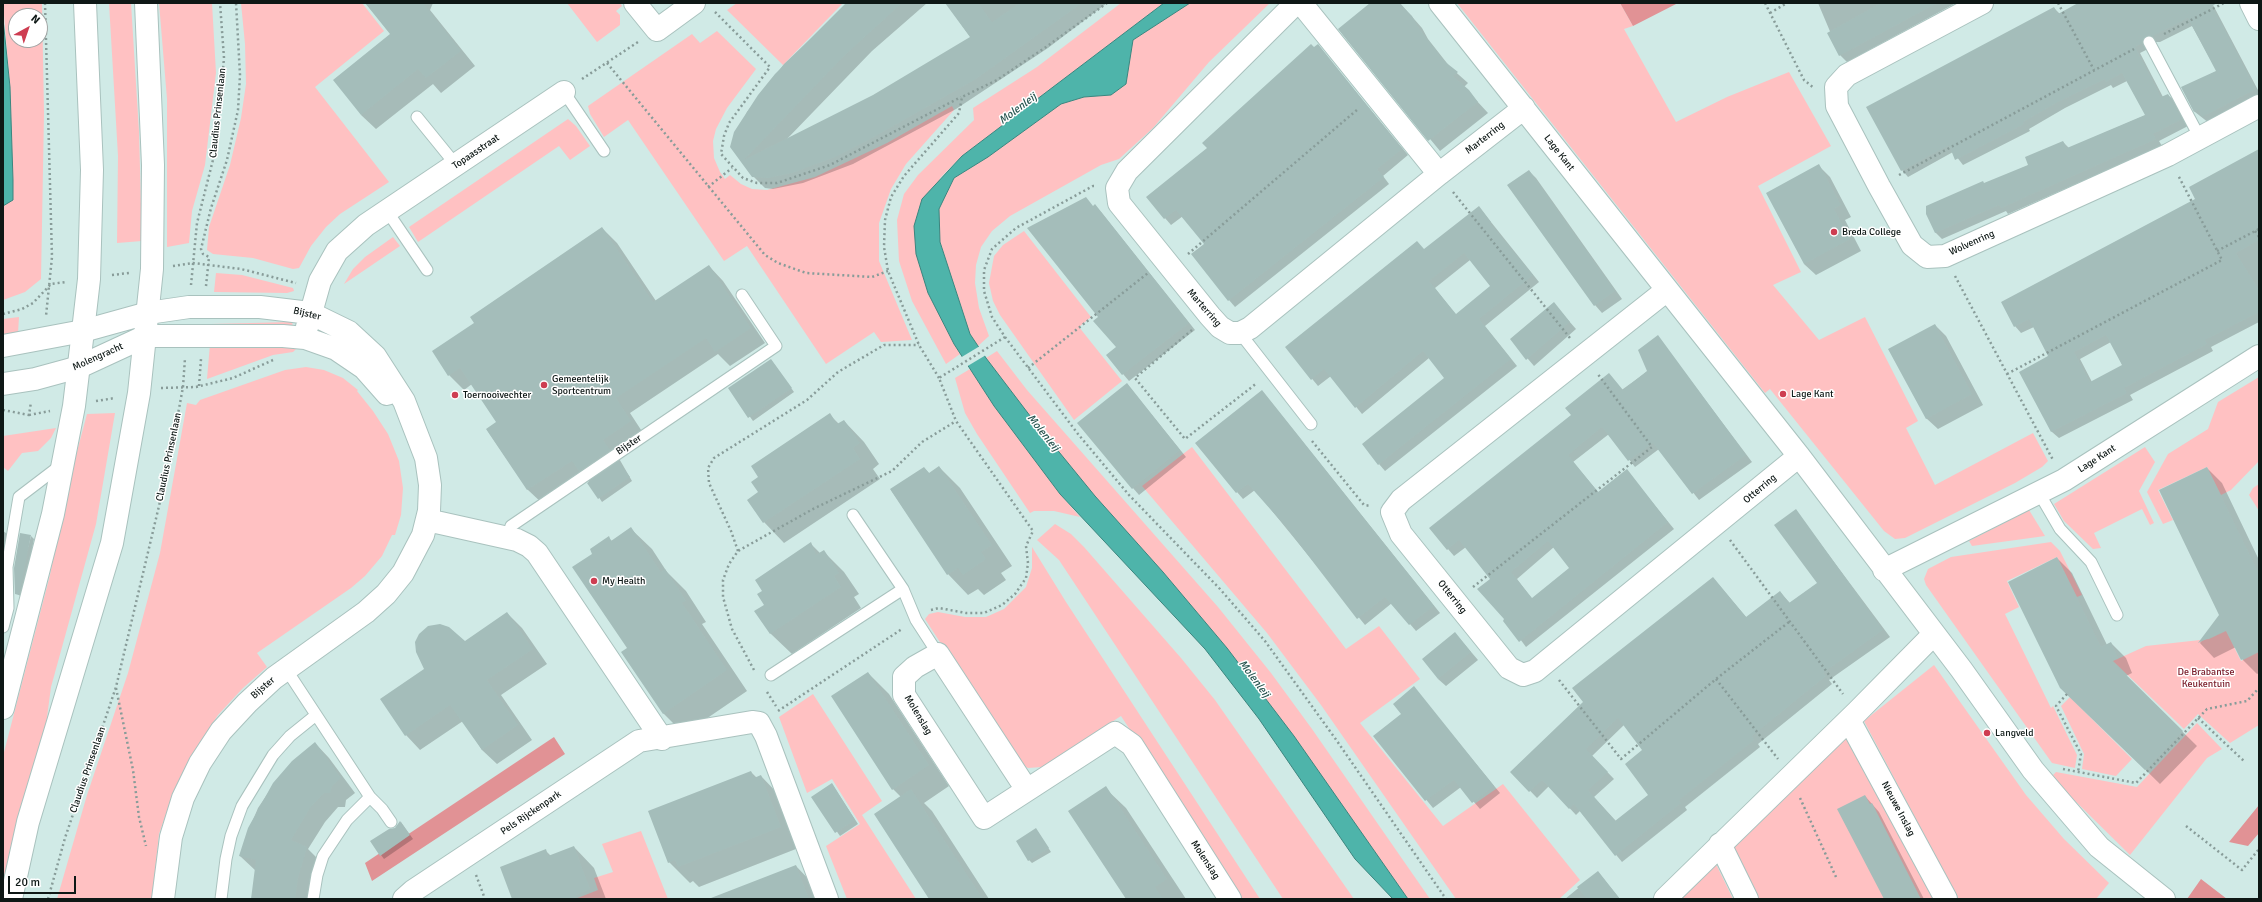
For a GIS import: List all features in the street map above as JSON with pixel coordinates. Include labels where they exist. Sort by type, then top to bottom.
[{"type":"street","points":[[3,708],[53,514],[74,406],[79,367],[89,279],[92,170],[85,3]]},
{"type":"street","points":[[11,899],[28,822],[112,543],[139,393],[152,269],[153,164],[146,3]]},
{"type":"street","points":[[635,3],[657,30],[703,5]]},
{"type":"street","points":[[1117,188],[1127,171],[1296,3]]},
{"type":"street","points":[[1301,3],[1374,96],[1439,174]]},
{"type":"street","name":"Lage Kant","points":[[1440,3],[1799,456],[1933,635]]},
{"type":"street","name":"Wolvenring","points":[[1982,3],[1847,75],[1836,87],[1837,106],[1879,186],[1912,245],[1927,257],[1945,256],[2168,155],[2259,106]]},
{"type":"street","points":[[2251,3],[2259,19]]},
{"type":"street","name":"Topaasstraat","points":[[305,338],[310,313],[318,290],[337,251],[366,225],[564,92]]},
{"type":"street","name":"Marterring","points":[[1117,188],[1119,203],[1210,316],[1220,327],[1230,333],[1240,333],[1250,328],[1439,174],[1524,108]]},
{"type":"street","name":"Otterring","points":[[1667,290],[1401,500],[1392,512],[1401,534],[1509,668],[1523,675],[1535,671],[1718,524],[1799,456]]},
{"type":"street","name":"Bijster","points":[[148,313],[189,308],[260,307],[310,313],[349,332],[367,346],[396,386],[404,401],[412,424],[422,444],[429,472],[430,498],[427,520],[417,550],[403,573],[386,594],[366,612],[286,669],[246,703],[221,731],[200,763],[183,798],[171,837],[164,899]]},
{"type":"street","points":[[3,346],[42,340],[83,331],[148,313]]},
{"type":"street","name":"Bijster","points":[[146,336],[194,344],[283,336],[305,338],[336,349],[364,368],[412,424]]},
{"type":"street","name":"Molengracht","points":[[3,384],[35,379],[79,367],[146,336]]},
{"type":"street","name":"Lage Kant","points":[[1884,570],[2064,480],[2259,356]]},
{"type":"street","points":[[427,520],[508,538],[528,546],[537,554],[662,739]]},
{"type":"street","points":[[1665,899],[1853,716],[1933,635],[1961,669],[2033,770],[2099,847],[2164,899]]},
{"type":"street","points":[[938,654],[1027,790]]},
{"type":"street","name":"Molenslag","points":[[938,654],[914,667],[904,677],[904,695],[984,818],[1115,733],[1132,745],[1230,899]]},
{"type":"street","name":"Nieuwe Inslag","points":[[1853,716],[1946,899]]},
{"type":"street","name":"Pels Rijckenpark","points":[[404,899],[413,891],[639,741],[662,739],[742,722],[759,723]]},
{"type":"street","points":[[759,723],[766,736],[827,899]]},
{"type":"street","points":[[1720,844],[1747,899]]},
{"type":"lane","points":[[2149,42],[2200,138]]},
{"type":"lane","points":[[564,92],[604,151]]},
{"type":"lane","points":[[417,117],[456,165]]},
{"type":"lane","points":[[387,211],[427,270]]},
{"type":"lane","name":"Bijster","points":[[508,538],[511,526],[776,346],[742,295]]},
{"type":"lane","points":[[1240,333],[1311,424]]},
{"type":"lane","points":[[3,627],[8,608],[5,566],[19,497],[62,465]]},
{"type":"lane","points":[[2039,493],[2060,529],[2091,562],[2117,615]]},
{"type":"lane","points":[[854,515],[903,589],[916,620],[938,654]]},
{"type":"lane","points":[[771,675],[903,589]]},
{"type":"lane","points":[[286,669],[370,797],[382,808],[391,822]]},
{"type":"lane","points":[[221,899],[226,859],[231,836],[242,806],[273,755],[290,736],[316,715]]},
{"type":"lane","points":[[314,899],[317,875],[324,856],[347,820],[370,797]]},
{"type":"path","points":[[42,340],[51,284],[52,257],[45,3]]},
{"type":"path","name":"Claudius Prinsenlaan","points":[[189,308],[197,223],[216,148],[224,58],[220,3]]},
{"type":"path","points":[[206,292],[209,257],[203,254],[201,249],[211,208],[227,160],[238,110],[240,76],[236,3]]},
{"type":"path","points":[[703,5],[770,67],[740,105],[724,136],[720,154],[743,178],[757,183],[777,183],[830,165],[997,80],[1107,3]]},
{"type":"path","points":[[1765,3],[1804,80],[1837,106]]},
{"type":"path","points":[[1770,13],[1787,3]]},
{"type":"path","points":[[2058,3],[2094,70]]},
{"type":"path","points":[[1879,186],[2094,70],[2224,3]]},
{"type":"path","points":[[564,92],[657,30]]},
{"type":"path","points":[[607,63],[765,255],[778,263],[806,273],[872,277],[888,271]]},
{"type":"path","points":[[1028,368],[1168,264],[1374,96]]},
{"type":"path","points":[[759,723],[916,620],[928,610],[939,608],[966,613],[984,612],[1002,605],[1015,594],[1026,578],[1028,564],[1026,546],[1033,532],[956,421],[938,378],[919,345],[888,271],[884,246],[885,220],[891,197],[904,176],[959,113],[962,97]]},
{"type":"path","points":[[2007,374],[2222,260],[2168,155]]},
{"type":"path","points":[[708,187],[732,168]]},
{"type":"path","points":[[1117,188],[1092,186],[1016,228],[992,249],[984,270],[984,291],[992,317],[1005,337],[1078,434],[1129,496],[1220,589],[1265,641],[1337,741],[1446,899]]},
{"type":"path","points":[[2217,251],[2259,229]]},
{"type":"path","points":[[2255,230],[2259,237]]},
{"type":"path","points":[[1945,256],[2064,480]]},
{"type":"path","points":[[3,314],[22,309],[33,303],[51,284],[193,263],[241,269],[318,290]]},
{"type":"path","points":[[1210,316],[1135,378],[1185,439],[1262,380]]},
{"type":"path","points":[[938,378],[1005,337]]},
{"type":"path","points":[[194,344],[199,386]]},
{"type":"path","name":"Claudius Prinsenlaan","points":[[48,899],[65,838],[116,687],[168,468],[183,387],[194,344]]},
{"type":"path","points":[[738,551],[731,531],[709,483],[708,468],[714,458],[778,420],[806,400],[838,372],[884,345],[919,345]]},
{"type":"path","points":[[3,410],[29,415],[162,388],[199,386],[233,378],[265,362],[280,358]]},
{"type":"path","points":[[29,415],[35,379]]},
{"type":"path","points":[[758,676],[732,629],[723,597],[723,580],[729,564],[738,551],[813,509],[892,471],[922,442],[956,421]]},
{"type":"path","points":[[1718,524],[1789,622],[1853,716]]},
{"type":"path","points":[[1546,662],[1621,759],[1716,679],[1789,622]]},
{"type":"path","points":[[116,687],[134,770],[139,817],[148,854]]},
{"type":"path","points":[[765,688],[778,711]]},
{"type":"path","points":[[2033,770],[2055,768],[2136,783],[2206,709],[2247,701],[2259,688]]},
{"type":"path","points":[[2067,694],[2056,706],[2081,754],[2078,772]]},
{"type":"path","points":[[2198,718],[2244,761]]},
{"type":"path","points":[[2186,826],[2242,870],[2259,849]]},
{"type":"green space","points":[[3,3],[42,3],[42,8],[8,8],[8,48],[43,48],[44,113],[41,279],[25,292],[3,300],[3,206],[13,180],[10,87]]},
{"type":"green space","points":[[109,3],[131,3],[139,132],[142,241],[117,243],[118,156]]},
{"type":"green space","points":[[159,3],[212,3],[216,73],[205,165],[192,211],[189,243],[167,247],[167,99]]},
{"type":"green space","points":[[241,3],[362,3],[384,31],[315,87],[389,182],[340,214],[326,227],[311,246],[299,268],[293,269],[253,258],[213,254],[207,250],[209,227],[230,165],[241,118],[246,84],[245,44]]},
{"type":"green space","points":[[567,3],[620,3],[622,6],[616,11],[620,15],[620,25],[597,42]]},
{"type":"green space","points":[[737,3],[843,3],[783,65],[727,10]]},
{"type":"green space","points":[[1121,3],[1164,3],[962,156],[940,178],[928,293],[960,354],[946,364],[912,301],[899,261],[897,220],[904,194],[918,175],[974,120],[973,108],[1037,67]]},
{"type":"green space","points":[[1190,3],[1270,3],[1209,62],[1153,128],[1119,159],[1101,165],[1010,216],[992,231],[981,247],[976,265],[975,283],[979,308],[989,336],[978,346],[970,334],[940,242],[939,209],[954,178],[988,157],[1061,104],[1084,97],[1111,95],[1126,84],[1133,40]]},
{"type":"green space","points":[[1457,3],[1620,3],[1633,26],[1624,29],[1676,122],[1727,97],[1789,72],[1831,146],[1758,186],[1801,272],[1773,285],[1819,340],[1865,317],[1918,421],[1906,428],[1935,485],[2033,433],[2048,461],[2042,467],[2015,483],[1905,538],[1895,539],[1884,531],[1770,389],[1765,393]]},
{"type":"green space","points":[[717,31],[756,69],[727,108],[716,129],[713,141],[714,158],[725,179],[730,175],[741,184],[752,189],[767,190],[815,177],[887,143],[952,106],[954,110],[906,164],[891,189],[879,223],[879,261],[912,340],[881,342],[874,332],[826,364],[747,246],[724,261],[628,120],[604,137],[590,114],[588,106],[692,34],[700,43]]},
{"type":"green space","points":[[568,119],[576,126],[590,146],[570,160],[559,146],[418,242],[409,227]]},
{"type":"green space","points":[[1024,231],[1091,317],[1079,327],[1122,381],[1074,420],[1000,315],[993,301],[989,283],[994,256],[1003,245]]},
{"type":"green space","points":[[393,237],[400,246],[344,284],[353,269],[365,257]]},
{"type":"green space","points":[[216,273],[242,275],[293,288],[294,291],[287,293],[214,292]]},
{"type":"green space","points":[[19,317],[18,333],[3,335],[3,319]]},
{"type":"green space","points":[[292,322],[293,327],[211,330],[211,324]]},
{"type":"green space","points":[[210,344],[298,347],[293,352],[273,355],[207,379]]},
{"type":"green space","points":[[997,351],[1027,390],[1218,607],[1271,673],[1312,729],[1430,899],[1408,899],[1294,736],[1227,648],[1163,572],[1095,496],[1037,425],[986,358]]},
{"type":"green space","points":[[306,367],[324,370],[343,378],[358,390],[357,391],[373,411],[388,434],[399,461],[403,488],[401,515],[395,535],[392,535],[382,556],[365,576],[351,588],[257,653],[267,667],[243,688],[218,715],[193,753],[173,794],[159,834],[152,899],[57,899],[87,795],[128,673],[160,553],[187,403],[196,405],[200,400],[285,370]]},
{"type":"green space","points":[[970,369],[994,406],[1060,494],[1080,517],[1054,511],[1034,511],[1030,513],[977,434],[965,413],[955,378]]},
{"type":"green space","points":[[2259,377],[2259,461],[2231,490],[2221,495],[2207,467],[2158,490],[2173,520],[2163,524],[2147,492],[2168,454],[2208,429],[2218,402]]},
{"type":"green space","points":[[115,413],[96,524],[51,687],[40,770],[3,899],[3,756],[50,575],[63,504],[87,414]]},
{"type":"green space","points":[[56,428],[51,438],[38,451],[22,453],[8,471],[3,467],[3,436]]},
{"type":"green space","points":[[1192,447],[1346,649],[1379,626],[1420,679],[1360,723],[1443,826],[1503,784],[1580,880],[1559,899],[1456,899],[1321,705],[1267,633],[1142,486]]},
{"type":"green space","points":[[2145,447],[2155,462],[2139,491],[2154,523],[2150,525],[2142,509],[2094,533],[2101,548],[2093,549],[2064,521],[2054,504]]},
{"type":"green space","points":[[2259,484],[2259,511],[2249,495],[2253,488]]},
{"type":"green space","points":[[2029,510],[2045,536],[1972,546],[1969,541]]},
{"type":"green space","points":[[1055,524],[1071,534],[1084,547],[1181,658],[1215,700],[1354,899],[1283,899],[1059,560],[1037,540]]},
{"type":"green space","points":[[2051,542],[2060,551],[2082,595],[2077,597],[2057,557],[2007,581],[2019,607],[2005,614],[2051,708],[2053,706],[2077,755],[2075,768],[2052,763],[1926,585],[1924,579],[1928,569],[1951,557]]},
{"type":"green space","points":[[1032,547],[1066,602],[1260,899],[1241,899],[1121,716],[1042,767],[1028,768],[1017,761],[925,619],[929,614],[938,612],[965,617],[986,617],[1004,609],[1026,587],[1032,568]]},
{"type":"green space","name":"De Brabantse Keukentuin","points":[[2226,631],[2241,661],[2259,652],[2259,725],[2230,743],[2198,714],[2184,729],[2113,661],[2146,646],[2209,639]]},
{"type":"green space","points":[[1934,665],[2026,795],[2064,839],[2109,883],[2096,899],[1958,899],[1864,721]]},
{"type":"green space","points":[[813,694],[882,801],[862,815],[916,899],[847,899],[826,846],[860,824],[832,779],[807,793],[779,717]]},
{"type":"green space","points":[[2070,697],[2132,759],[2116,776],[2082,769],[2084,754],[2061,706]]},
{"type":"green space","points":[[2197,723],[2222,749],[2207,758],[2130,855],[2066,792],[2053,775],[2056,772],[2137,787]]},
{"type":"green space","points":[[1846,738],[1934,899],[1755,899],[1730,851]]},
{"type":"green space","points":[[641,831],[668,899],[575,899],[598,890],[594,878],[613,872],[602,844]]},
{"type":"green space","points":[[1715,862],[1733,899],[1680,899]]},
{"type":"shaded area","points":[[1620,3],[1678,3],[1633,26]]},
{"type":"shaded area","points":[[554,737],[565,754],[372,881],[365,863]]},
{"type":"shaded area","points":[[2259,805],[2259,833],[2248,846],[2229,842]]},
{"type":"shaded area","points":[[2201,879],[2227,899],[2187,899]]},
{"type":"water","name":"Molenleij","points":[[1164,3],[1190,3],[1133,40],[1126,84],[1111,95],[1084,97],[1061,104],[988,157],[954,178],[939,209],[940,242],[970,334],[986,358],[1037,425],[1095,496],[1163,572],[1227,648],[1294,736],[1408,899],[1393,899],[1355,859],[1259,719],[1205,649],[1060,494],[994,406],[954,344],[928,293],[916,254],[914,226],[922,199],[962,156]]},
{"type":"water","points":[[3,19],[10,87],[13,200],[3,206]]},
{"type":"pier","points":[[980,346],[986,355],[966,367],[960,358]]},
{"type":"building","points":[[365,3],[423,3],[461,51],[426,78],[418,69],[361,115],[333,80],[390,34]]},
{"type":"building","points":[[846,3],[902,3],[844,56],[744,160],[873,95],[970,37],[945,3],[978,3],[992,22],[1020,3],[1082,3],[976,79],[872,138],[835,157],[792,173],[768,178],[752,177],[730,147],[734,132],[758,95],[775,74]]},
{"type":"building","points":[[1370,3],[1399,3],[1412,16],[1418,27],[1444,61],[1458,72],[1453,76],[1469,90],[1478,102],[1428,141],[1338,29]]},
{"type":"building","points":[[1881,3],[1937,3],[1839,56],[1827,33]]},
{"type":"building","points":[[2078,3],[2217,3],[2212,6],[2256,89],[2202,117],[2198,110],[2194,112],[2181,87],[2216,71],[2188,18],[2153,36],[2146,36],[2142,43],[2135,47],[2161,97],[2168,94],[2182,119],[2153,134],[2156,139],[2001,208],[1999,205],[1935,233],[1926,214],[1926,206],[1983,181],[1984,183],[2028,165],[2025,157],[2063,141],[2067,148],[2145,115],[2122,73],[2106,82],[2105,79],[2058,102],[2023,122],[2024,124],[1955,160],[1949,145],[1901,171],[1866,107],[2054,7],[2058,14]]},
{"type":"building","points":[[1311,44],[1314,47],[1318,44],[1402,149],[1377,169],[1384,177],[1228,301],[1191,254],[1204,244],[1176,210],[1164,219],[1146,197],[1207,148],[1202,143]]},
{"type":"building","points":[[2259,149],[2259,240],[2236,253],[2259,290],[2259,312],[2205,340],[2207,344],[2124,388],[2127,393],[2051,432],[2019,372],[2048,356],[2029,319],[2014,327],[2001,302],[2195,199],[2189,187]],"holes":[[[2106,335],[2122,365],[2090,382],[2074,352]]]},
{"type":"building","points":[[1819,164],[1841,205],[1834,209],[1850,239],[1804,264],[1766,193]]},
{"type":"building","points":[[1529,170],[1615,291],[1594,306],[1507,185]]},
{"type":"building","points":[[1086,197],[1093,206],[1095,204],[1189,323],[1122,375],[1106,355],[1116,347],[1093,321],[1098,317],[1027,228]]},
{"type":"building","points":[[1479,206],[1491,222],[1490,223],[1533,275],[1479,319],[1511,359],[1378,465],[1362,444],[1444,378],[1423,351],[1355,408],[1324,369],[1311,380],[1285,347],[1417,241],[1424,249]],"holes":[[[1464,253],[1490,286],[1456,314],[1429,281]]]},
{"type":"building","points":[[602,227],[653,302],[709,265],[751,328],[715,352],[706,338],[616,398],[631,421],[603,440],[610,450],[579,471],[572,461],[527,490],[486,429],[496,422],[460,368],[448,376],[432,351],[474,323],[470,317]]},
{"type":"building","points":[[1554,302],[1570,322],[1526,360],[1510,339]]},
{"type":"building","points":[[1935,324],[1972,394],[1926,419],[1888,349]]},
{"type":"building","points":[[1658,335],[1746,455],[1692,494],[1653,443],[1628,461],[1602,427],[1568,455],[1598,492],[1627,469],[1668,522],[1519,642],[1503,621],[1504,619],[1477,589],[1490,579],[1479,565],[1459,540],[1447,550],[1429,528],[1571,415],[1565,408],[1609,373],[1623,390],[1647,371],[1638,350]],"holes":[[[1548,541],[1569,568],[1532,598],[1511,572]]]},
{"type":"building","points":[[771,359],[792,388],[748,418],[728,388]]},
{"type":"building","points":[[1127,383],[1180,450],[1132,489],[1077,423]]},
{"type":"building","points":[[1262,390],[1434,606],[1409,625],[1385,597],[1357,619],[1287,528],[1248,484],[1236,493],[1195,443]]},
{"type":"building","points":[[830,413],[837,424],[844,420],[860,443],[853,448],[860,459],[763,523],[747,500],[758,492],[751,482],[758,477],[751,466]]},
{"type":"building","points":[[618,461],[630,477],[598,499],[587,483]]},
{"type":"building","points":[[939,466],[992,545],[981,552],[986,559],[963,575],[958,568],[947,575],[890,489],[924,467],[929,473]]},
{"type":"building","points":[[2207,467],[2259,574],[2259,651],[2241,660],[2226,630],[2198,643],[2219,615],[2159,490]]},
{"type":"building","points":[[1796,509],[1883,630],[1823,673],[1826,676],[1752,736],[1754,740],[1679,800],[1681,803],[1615,856],[1574,804],[1569,809],[1542,780],[1529,792],[1510,772],[1583,702],[1572,688],[1713,577],[1746,617],[1780,591],[1789,603],[1817,583],[1774,525]],"holes":[[[1618,718],[1642,750],[1625,764],[1648,795],[1615,821],[1588,790],[1608,772],[1586,749]]]},
{"type":"building","points":[[631,527],[661,572],[665,569],[678,588],[686,601],[682,603],[727,670],[663,714],[621,652],[627,648],[572,567],[592,554],[590,549],[609,536],[611,541]]},
{"type":"building","points":[[20,533],[31,535],[19,595],[15,594],[14,568]]},
{"type":"building","points":[[811,542],[816,555],[824,550],[839,573],[834,576],[841,587],[770,634],[754,611],[764,605],[757,594],[762,591],[755,580]]},
{"type":"building","points":[[2057,557],[2101,647],[2111,642],[2118,658],[2112,661],[2183,731],[2145,770],[2060,688],[2008,582]]},
{"type":"building","points":[[507,612],[533,649],[487,680],[518,725],[482,750],[450,705],[405,736],[380,699],[424,669],[416,652],[415,642],[419,634],[428,626],[440,624],[449,627],[465,641]]},
{"type":"building","points":[[1455,632],[1471,652],[1438,679],[1422,659]]},
{"type":"building","points":[[868,672],[929,765],[892,790],[831,696]]},
{"type":"building","points":[[1414,686],[1494,786],[1472,803],[1454,780],[1425,801],[1373,736],[1401,714],[1393,704]]},
{"type":"building","points":[[315,742],[341,778],[332,786],[330,793],[324,793],[310,808],[291,840],[307,847],[298,878],[295,899],[251,899],[256,860],[239,856],[248,828],[273,783],[292,761]]},
{"type":"building","points":[[751,771],[754,778],[761,775],[781,827],[678,867],[675,860],[668,863],[648,811]]},
{"type":"building","points":[[832,783],[855,820],[835,833],[811,797]]},
{"type":"building","points":[[1106,786],[1167,879],[1155,887],[1163,899],[1126,899],[1068,811]]},
{"type":"building","points":[[911,789],[983,899],[929,899],[874,814]]},
{"type":"building","points":[[1865,795],[1870,804],[1872,803],[1921,899],[1884,899],[1837,809]]},
{"type":"building","points":[[400,821],[410,835],[380,856],[370,841],[389,829],[395,828]]},
{"type":"building","points":[[1036,828],[1049,848],[1028,861],[1016,841]]},
{"type":"building","points":[[574,846],[590,889],[576,895],[576,899],[512,899],[500,867],[546,849],[548,856]]},
{"type":"building","points":[[796,865],[809,899],[711,898]]},
{"type":"building","points":[[1598,871],[1620,899],[1587,899],[1577,887]]},
{"type":"place","name":"Breda College","points":[[1834,232]]},
{"type":"place","name":"Gemeentelijk Sportcentrum","points":[[544,385]]},
{"type":"place","name":"Lage Kant","points":[[1783,394]]},
{"type":"place","name":"Toernooivechter","points":[[455,395]]},
{"type":"place","name":"My Health","points":[[594,581]]},
{"type":"place","name":"Langveld","points":[[1987,733]]}]
